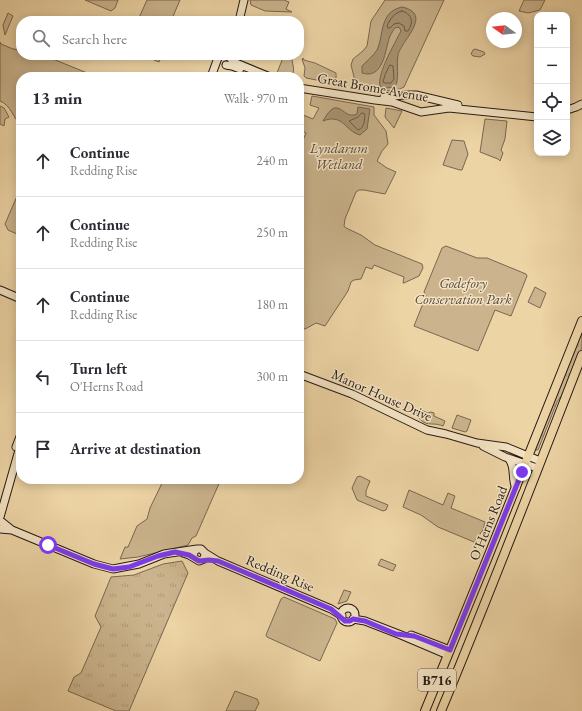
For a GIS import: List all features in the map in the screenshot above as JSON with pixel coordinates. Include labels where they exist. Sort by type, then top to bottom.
[{"type":"main road","name":"O'Herns Road","points":[[425,711],[582,321]]},
{"type":"main road","name":"O'Herns Road","points":[[441,711],[472,637],[498,566],[582,355]]},
{"type":"street","points":[[237,16],[241,4]]},
{"type":"street","points":[[240,16],[241,4]]},
{"type":"street","points":[[232,60],[251,72]]},
{"type":"street","points":[[221,62],[254,72]]},
{"type":"street","points":[[214,72],[221,62]]},
{"type":"street","points":[[218,72],[221,62]]},
{"type":"street","name":"Great Brome Avenue","points":[[304,84],[348,94]]},
{"type":"street","name":"Great Brome Avenue","points":[[304,89],[381,99],[421,112],[449,108],[478,109]]},
{"type":"street","points":[[400,104],[404,95]]},
{"type":"street","name":"Great Brome Avenue","points":[[381,99],[404,95],[422,96],[446,103],[478,109],[534,116]]},
{"type":"street","points":[[570,109],[582,104]]},
{"type":"street","points":[[570,113],[582,110]]},
{"type":"street","name":"Great Brome Avenue","points":[[519,114],[534,112]]},
{"type":"street","points":[[0,290],[16,297]]},
{"type":"street","name":"Manor House Drive","points":[[304,376],[353,395],[426,430],[477,443],[530,452]]},
{"type":"street","name":"Manor House Drive","points":[[477,443],[509,459],[525,464],[539,465]]},
{"type":"street","points":[[16,452],[0,523],[12,530],[42,538],[97,561],[122,567],[139,564],[164,554],[197,549],[201,549],[204,557],[197,561],[193,557],[182,552]]},
{"type":"street","points":[[530,452],[539,465]]},
{"type":"street","points":[[0,501],[16,456]]},
{"type":"street","points":[[509,459],[513,467],[513,482],[516,488]]},
{"type":"street","points":[[193,557],[194,552],[197,549]]},
{"type":"street","name":"Redding Rise","points":[[204,557],[209,560],[218,561],[343,613]]},
{"type":"street","points":[[354,616],[350,621],[345,621],[343,613],[350,608],[353,611],[354,616],[449,653]]},
{"type":"green space","points":[[85,0],[118,0],[115,8],[111,11]]},
{"type":"green space","points":[[147,0],[180,0],[173,16],[140,16]]},
{"type":"green space","points":[[250,0],[284,0],[289,2],[286,9],[292,12],[265,11],[251,5]]},
{"type":"green space","points":[[385,0],[444,0],[404,87],[386,91],[353,85],[354,77],[351,65],[353,59],[367,46],[371,21]]},
{"type":"green space","points":[[524,0],[545,0],[540,10],[528,13],[519,11]]},
{"type":"green space","points":[[8,13],[13,16],[5,35],[3,25]]},
{"type":"green space","points":[[0,42],[1,44],[16,49],[16,60],[55,60],[85,72],[16,72],[16,119],[7,105],[0,101]]},
{"type":"green space","points":[[475,49],[484,52],[485,54],[480,57],[473,56],[471,54]]},
{"type":"green space","points":[[282,60],[292,60],[294,72],[277,72]]},
{"type":"green space","points":[[302,60],[315,63],[336,73],[335,81],[332,83],[306,78],[304,76],[305,68]]},
{"type":"green space","name":"Lyndarum Wetland","points":[[312,96],[374,107],[374,115],[386,131],[388,144],[382,151],[377,161],[396,172],[385,194],[364,190],[359,190],[356,192],[345,219],[344,226],[361,235],[375,245],[422,264],[423,268],[419,276],[403,283],[404,277],[374,265],[372,269],[366,267],[361,279],[351,282],[348,291],[325,326],[316,323],[304,329],[304,138],[306,133],[304,132],[304,115],[313,119],[319,108],[310,105]]},
{"type":"green space","points":[[0,106],[4,108],[9,117],[5,119],[4,126],[0,124]]},
{"type":"green space","points":[[386,108],[402,111],[394,128],[385,117]]},
{"type":"green space","points":[[485,119],[507,121],[505,139],[501,150],[503,153],[500,161],[480,152]]},
{"type":"green space","points":[[452,140],[464,141],[468,154],[462,170],[443,165]]},
{"type":"green space","points":[[16,199],[16,234],[8,230],[5,224]]},
{"type":"green space","name":"Godefory Conservation Park","points":[[446,246],[477,258],[487,258],[526,274],[527,276],[511,316],[495,310],[478,351],[414,326],[426,296],[424,292],[442,248]]},
{"type":"green space","points":[[535,287],[546,293],[540,308],[528,302]]},
{"type":"green space","points":[[582,324],[582,347],[566,389],[557,402],[538,450],[536,450],[534,446]]},
{"type":"green space","points":[[418,409],[428,413],[434,413],[434,416],[445,421],[443,426],[423,422],[416,414]]},
{"type":"green space","points":[[457,415],[471,420],[467,431],[465,432],[452,428]]},
{"type":"green space","points":[[360,476],[370,481],[366,491],[366,496],[388,505],[386,510],[383,511],[357,500],[352,488],[357,477]]},
{"type":"green space","points":[[162,484],[219,484],[196,536],[192,538],[188,545],[138,557],[120,559],[125,547],[128,547],[137,526],[147,519],[150,508]]},
{"type":"green space","points":[[409,490],[443,505],[448,493],[455,496],[451,508],[485,522],[483,530],[474,542],[438,527],[421,515],[403,507]]},
{"type":"green space","points":[[381,559],[396,565],[393,571],[378,565]]},
{"type":"green space","points":[[182,561],[188,573],[129,711],[116,711],[68,691],[74,677],[81,673],[101,627],[95,616],[111,577],[134,575],[163,564]]},
{"type":"green space","points":[[344,590],[351,592],[347,601],[338,604]]},
{"type":"green space","points":[[284,597],[335,619],[337,623],[320,661],[267,637],[266,635],[281,599]]},
{"type":"green space","points":[[235,691],[257,699],[259,703],[255,711],[226,711]]},
{"type":"water","points":[[402,7],[411,10],[415,15],[416,22],[398,55],[397,79],[395,87],[380,87],[383,67],[401,31],[399,27],[395,28],[390,36],[385,55],[379,68],[375,72],[369,74],[362,73],[362,66],[377,50],[386,19],[389,14]]},
{"type":"water","points":[[358,107],[370,109],[367,129],[360,135],[335,119],[323,121],[328,113],[333,109],[337,108],[352,115],[357,114]]},
{"type":"route","points":[[48,545],[104,568],[113,569],[129,567],[164,554],[175,552],[182,552],[199,561],[218,561],[331,609],[342,616],[345,621],[350,621],[353,619],[365,621],[390,632],[414,636],[450,650],[522,472]]}]
